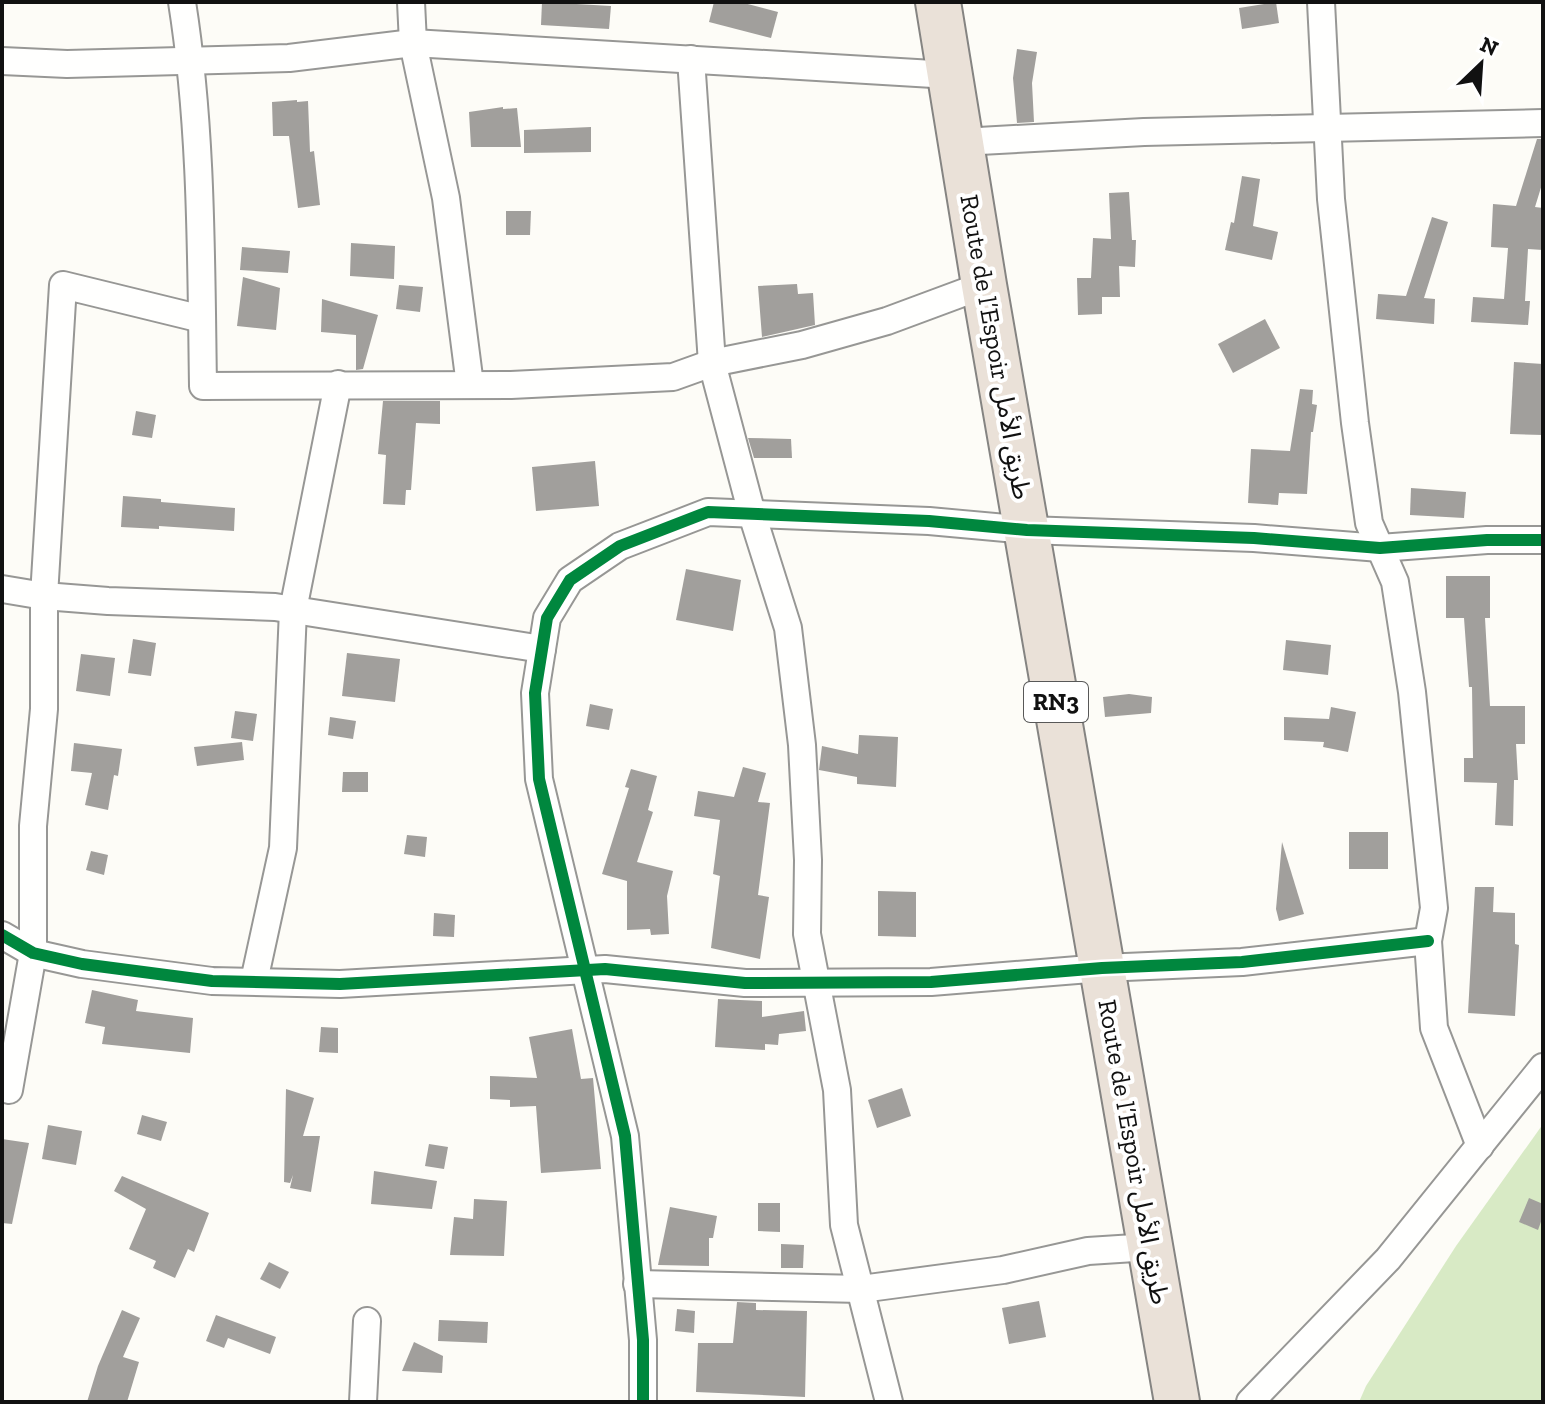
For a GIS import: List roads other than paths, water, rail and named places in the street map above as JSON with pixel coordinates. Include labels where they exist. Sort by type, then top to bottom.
[{"type":"highway","name":"Route de l’Espoir طريق الأمل","points":[[938,2],[1177,1402]]},
{"type":"street","points":[[182,2],[191,61],[203,386],[470,385],[673,377],[712,363],[802,345],[887,321],[984,285]]},
{"type":"street","points":[[411,2],[413,43],[446,198],[470,385]]},
{"type":"street","points":[[1321,2],[1331,199],[1355,423],[1369,523],[1395,582],[1412,692],[1434,908],[1428,941],[1434,1028],[1480,1146]]},
{"type":"street","points":[[2,61],[67,64],[289,58],[413,43],[950,75]]},
{"type":"street","points":[[691,59],[712,363],[752,514],[788,628],[802,745],[808,860],[807,934],[837,1090],[844,1225],[889,1402]]},
{"type":"street","points":[[961,142],[1144,132],[1543,123]]},
{"type":"street","points":[[9,1090],[33,953],[33,826],[44,709],[44,596],[63,285],[202,319]]},
{"type":"street","points":[[254,981],[283,848],[293,610],[338,384]]},
{"type":"street","points":[[643,1402],[643,1340],[625,1136],[539,779],[535,693],[547,618],[570,580],[620,546],[708,512],[929,521],[1027,530],[1254,538],[1380,548],[1487,540],[1543,540]]},
{"type":"street","points":[[2,589],[44,596],[293,610],[542,649]]},
{"type":"street","points":[[2,935],[33,953],[82,964],[198,979],[340,984],[605,969],[745,983],[931,982],[1102,968],[1242,962],[1428,941]]},
{"type":"street","points":[[1250,1402],[1388,1259],[1543,1067]]},
{"type":"street","points":[[637,1284],[861,1289],[1003,1270],[1088,1251],[1150,1247]]},
{"type":"street","points":[[363,1402],[367,1321]]}]
